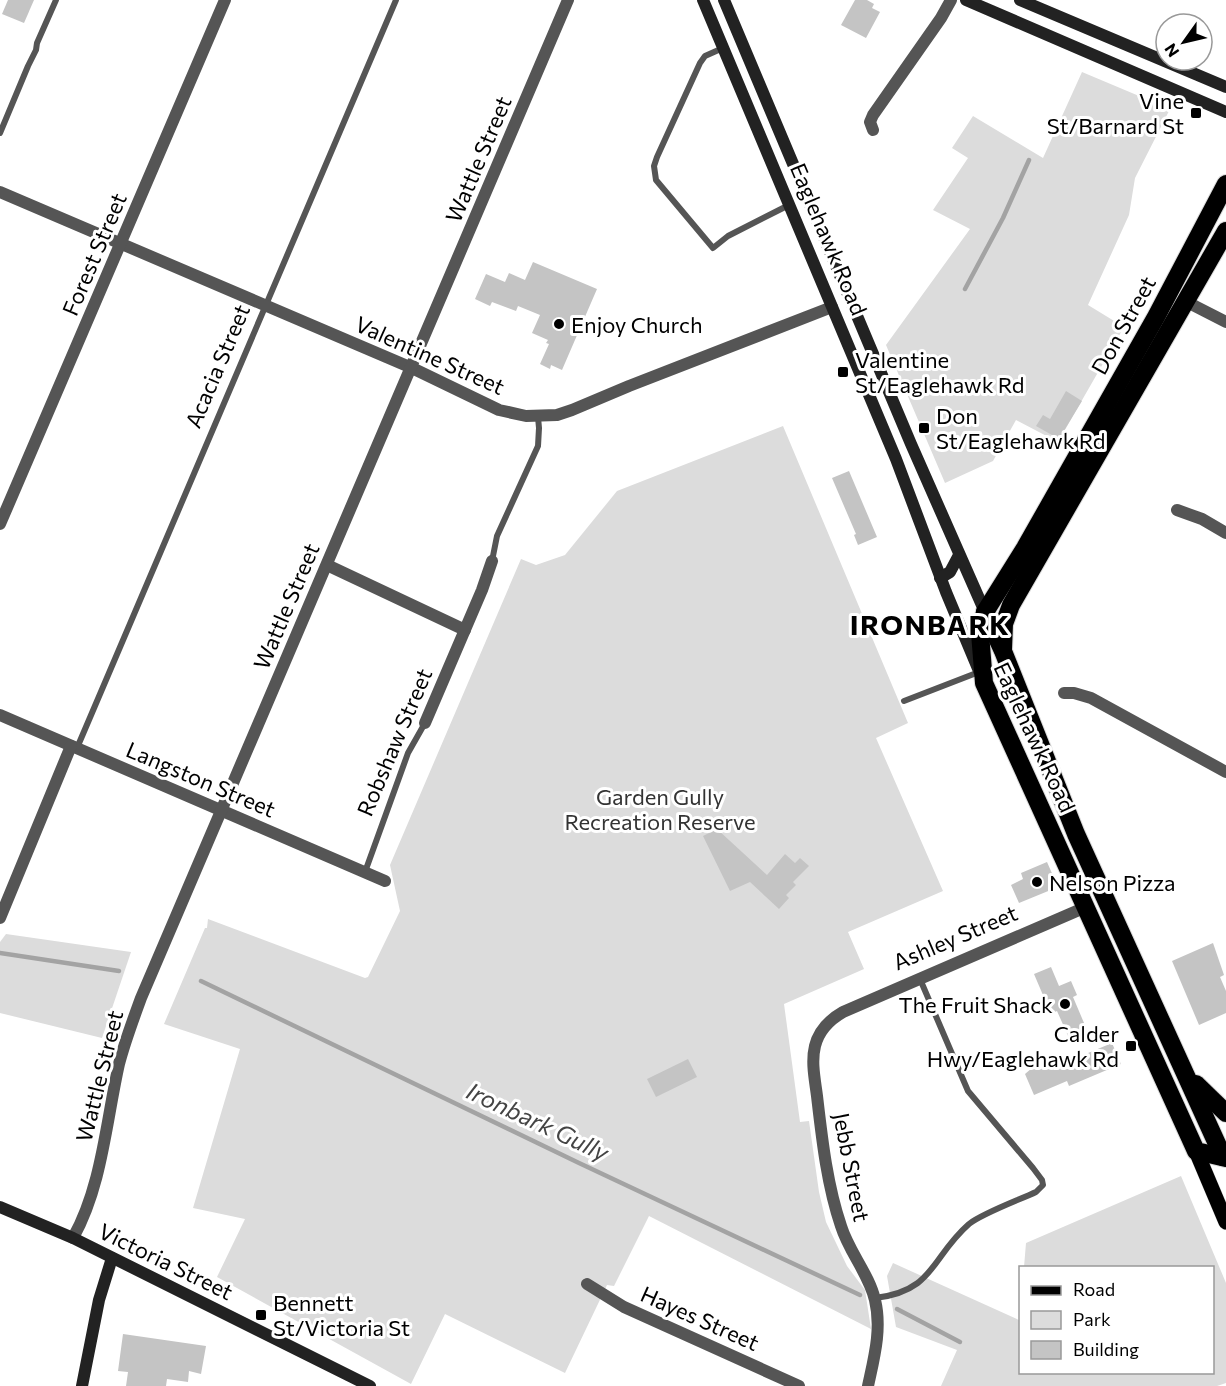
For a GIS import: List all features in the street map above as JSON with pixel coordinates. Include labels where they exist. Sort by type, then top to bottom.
[{"type":"highway","name":"Don Street","points":[[982,678],[980,633],[985,612],[1026,548],[1156,317],[1226,184]]},
{"type":"highway","name":"Don Street","points":[[1003,651],[1004,624],[1011,605],[1226,231]]},
{"type":"highway","name":"Eaglehawk Road","points":[[985,612],[1003,651],[1076,834],[1180,1064],[1223,1152]]},
{"type":"highway","name":"Eaglehawk Road","points":[[982,678],[1195,1149]]},
{"type":"highway","name":"Ashley Street","points":[[1086,907],[1105,898]]},
{"type":"highway","points":[[1180,1064],[1202,1092],[1226,1113]]},
{"type":"highway","points":[[1195,1149],[1223,1152]]},
{"type":"main road","name":"Eaglehawk Road","points":[[703,0],[896,459],[940,578],[982,678]]},
{"type":"main road","name":"Eaglehawk Road","points":[[724,0],[985,612]]},
{"type":"main road","points":[[966,0],[1226,112]]},
{"type":"main road","points":[[1020,0],[1046,5],[1226,87]]},
{"type":"main road","points":[[1034,30],[1046,5]]},
{"type":"main road","name":"Valentine Street","points":[[832,307],[850,299]]},
{"type":"main road","points":[[940,578],[950,572],[959,555]]},
{"type":"main road","name":"Eaglehawk Road","points":[[1195,1149],[1226,1222]]},
{"type":"main road","name":"Victoria Street","points":[[0,1207],[73,1238],[370,1386]]},
{"type":"main road","points":[[82,1386],[99,1300],[112,1258]]},
{"type":"street","name":"Forest Street","points":[[0,524],[225,0]]},
{"type":"street","name":"Wattle Street","points":[[73,1238],[82,1222],[92,1193],[128,1033],[568,0]]},
{"type":"street","points":[[873,130],[870,122],[873,115],[941,18],[951,0]]},
{"type":"street","name":"Valentine Street","points":[[0,192],[412,368],[499,410],[520,416],[557,415],[580,407],[638,382],[832,307]]},
{"type":"street","points":[[1185,301],[1226,322]]},
{"type":"street","points":[[1176,510],[1202,519],[1226,533]]},
{"type":"street","name":"Robshaw Street","points":[[425,723],[492,561]]},
{"type":"street","points":[[327,565],[465,630]]},
{"type":"street","points":[[1064,693],[1082,694],[1091,698],[1226,772]]},
{"type":"street","name":"Langston Street","points":[[0,715],[385,881]]},
{"type":"street","name":"Acacia Street","points":[[0,918],[74,747]]},
{"type":"street","name":"Ashley Street","points":[[826,1024],[843,1012],[1086,907]]},
{"type":"street","name":"Jebb Street","points":[[826,1024],[820,1033],[813,1054],[830,1180],[841,1227],[875,1298],[878,1315],[877,1338],[868,1386]]},
{"type":"street","name":"Hayes Street","points":[[587,1284],[624,1306],[799,1386]]},
{"type":"lane","points":[[0,133],[56,0]]},
{"type":"lane","name":"Acacia Street","points":[[74,747],[396,0]]},
{"type":"lane","points":[[723,48],[705,56],[700,63],[657,157],[654,166],[656,180],[713,248],[729,236],[790,205]]},
{"type":"lane","name":"Robshaw Street","points":[[492,561],[497,536],[538,446],[538,417]]},
{"type":"lane","points":[[904,701],[982,678]]},
{"type":"lane","name":"Robshaw Street","points":[[365,872],[408,753],[425,723]]},
{"type":"lane","points":[[875,1298],[900,1294],[911,1289],[925,1277],[968,1225],[1036,1192],[1043,1185],[1033,1168],[968,1091],[920,978]]},
{"type":"green space","points":[[1082,72],[1170,109],[1135,178],[1129,215],[1088,305],[1124,327],[1058,442],[1016,420],[993,461],[945,483],[886,345],[970,229],[933,210],[968,158],[952,148],[973,116],[1043,158]]},
{"type":"green space","name":"Garden Gully Recreation Reserve","points":[[783,426],[908,723],[876,738],[943,891],[848,932],[864,969],[784,1004],[800,1122],[809,1121],[819,1192],[826,1222],[847,1266],[865,1290],[871,1329],[649,1216],[614,1286],[607,1285],[565,1373],[445,1314],[411,1384],[217,1277],[245,1219],[193,1208],[240,1049],[164,1024],[205,928],[207,928],[208,919],[365,978],[368,977],[400,911],[390,865],[521,559],[536,565],[565,555],[617,491]]},
{"type":"green space","points":[[6,934],[131,952],[102,1038],[0,1013],[0,942]]},
{"type":"green space","points":[[1181,1176],[1226,1283],[1226,1383],[1217,1386],[941,1386],[957,1350],[896,1327],[887,1276],[893,1263],[1019,1320],[1019,1374],[1214,1374],[1214,1266],[1024,1266],[1026,1243]]},
{"type":"building","points":[[8,0],[34,0],[24,23],[2,14]]},
{"type":"building","points":[[855,0],[867,0],[874,4],[872,8],[880,12],[866,38],[841,25]]},
{"type":"building","name":"Enjoy Church","points":[[533,262],[597,289],[562,370],[551,365],[550,369],[540,364],[549,344],[546,343],[548,340],[532,333],[540,315],[518,306],[516,311],[492,302],[490,306],[475,299],[486,274],[505,282],[509,273],[525,280]]},
{"type":"building","points":[[1066,391],[1082,401],[1059,439],[1036,426],[1043,415],[1050,419]]},
{"type":"building","points":[[849,471],[877,537],[858,545],[854,535],[856,534],[832,478]]},
{"type":"building","points":[[717,829],[767,875],[785,854],[795,863],[800,858],[809,866],[793,882],[796,885],[786,895],[789,898],[779,909],[750,882],[730,891],[703,836]]},
{"type":"building","name":"Nelson Pizza","points":[[1047,862],[1058,887],[1019,903],[1011,885],[1023,879],[1021,873]]},
{"type":"building","points":[[1213,943],[1224,975],[1220,977],[1226,991],[1226,1013],[1199,1025],[1172,961]]},
{"type":"building","points":[[1051,967],[1059,986],[1071,981],[1077,995],[1073,997],[1087,1030],[1069,1038],[1057,1011],[1051,1014],[1034,974]]},
{"type":"building","points":[[1112,1043],[1121,1064],[1069,1086],[1067,1081],[1034,1095],[1025,1074],[1032,1068],[1066,1054],[1069,1061]]},
{"type":"building","points":[[688,1059],[697,1077],[656,1097],[647,1079]]},
{"type":"building","points":[[123,1334],[206,1346],[201,1374],[189,1371],[188,1382],[167,1379],[166,1386],[126,1386],[128,1372],[118,1371]]},
{"type":"waterway","points":[[965,289],[1003,218],[1029,160]]},
{"type":"waterway","name":"Ironbark Gully","points":[[0,953],[119,971]]},
{"type":"waterway","name":"Ironbark Gully","points":[[201,981],[860,1295]]},
{"type":"waterway","name":"Ironbark Gully","points":[[897,1309],[960,1342]]},
{"type":"place","name":"Vine St/Barnard St","points":[[1196,113]]},
{"type":"place","name":"Enjoy Church","points":[[559,324]]},
{"type":"place","name":"Valentine St/Eaglehawk Rd","points":[[843,372]]},
{"type":"place","name":"Don St/Eaglehawk Rd","points":[[924,428]]},
{"type":"place","name":"Nelson Pizza","points":[[1037,882]]},
{"type":"place","name":"The Fruit Shack","points":[[1065,1004]]},
{"type":"place","name":"Calder Hwy/Eaglehawk Rd","points":[[1131,1046]]},
{"type":"place","name":"Bennett St/Victoria St","points":[[261,1315]]},
{"type":"district","name":"IRONBARK","points":[[930,624]]}]
